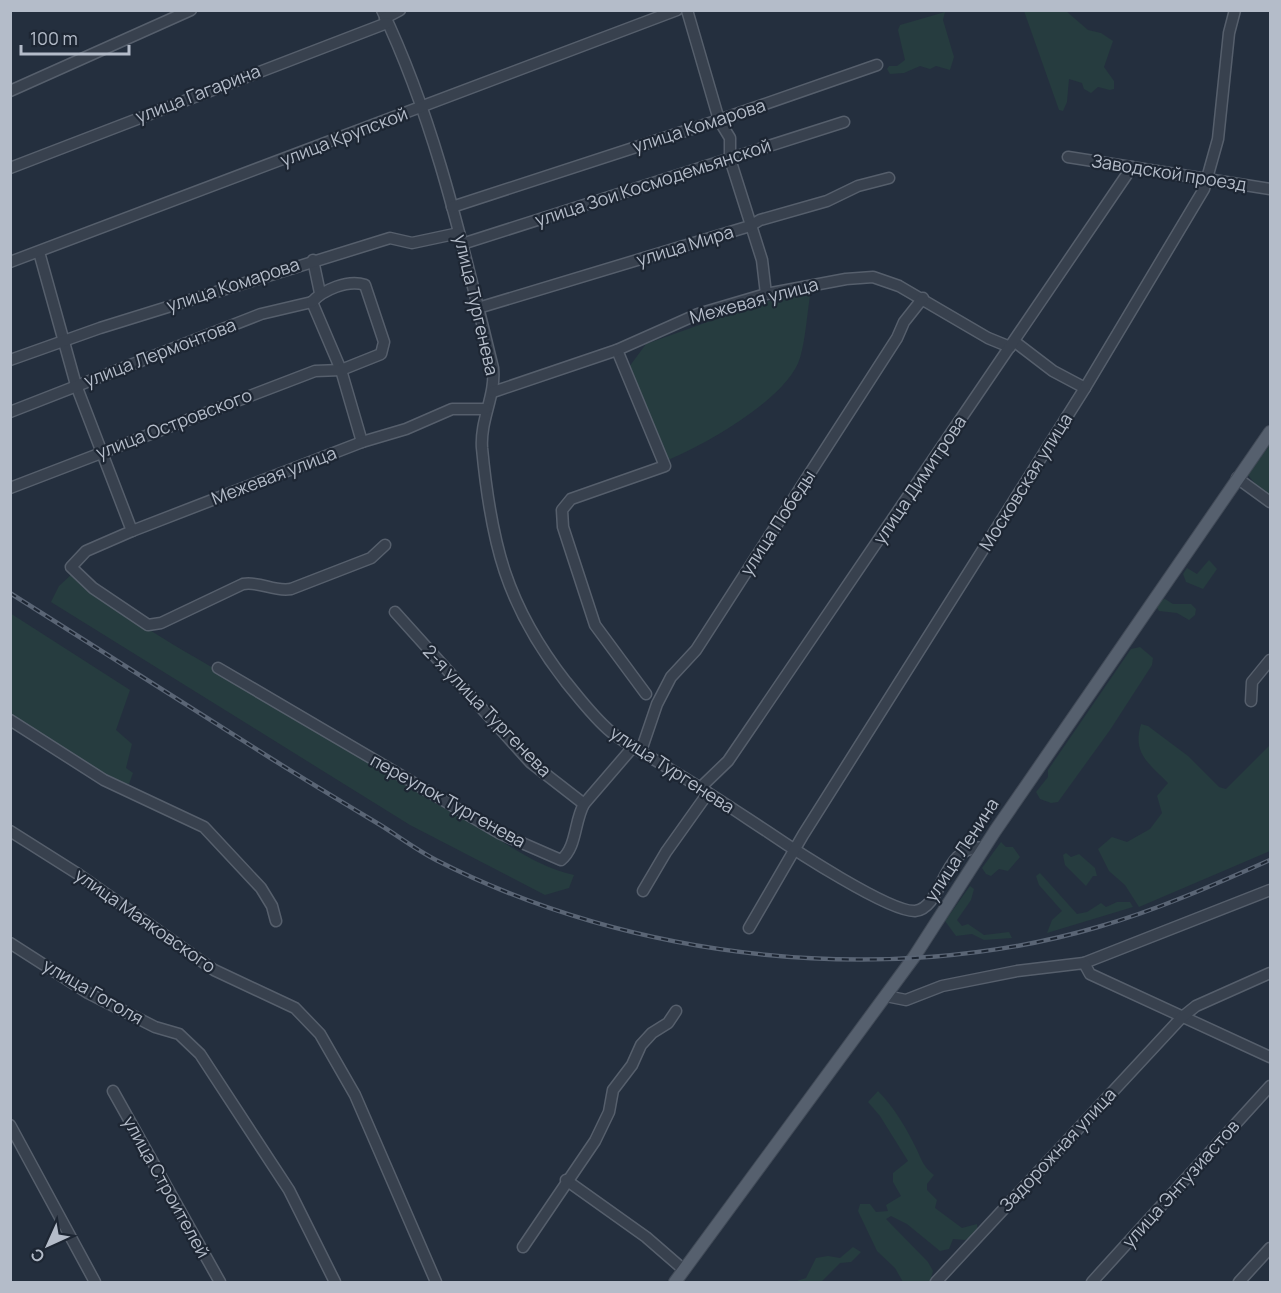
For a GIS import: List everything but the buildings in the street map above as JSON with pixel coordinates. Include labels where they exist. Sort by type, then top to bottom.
[{"type":"main road","name":"улица Ленина","points":[[675,1282],[886,996],[984,848],[1270,432]]},
{"type":"street","points":[[10,91],[191,10]]},
{"type":"street","name":"улица Гагарина","points":[[10,168],[400,10]]},
{"type":"street","name":"улица Крупской","points":[[10,262],[676,10]]},
{"type":"street","points":[[687,10],[719,120],[730,138],[730,159],[762,260],[766,294]]},
{"type":"street","name":"Московская улица","points":[[749,928],[786,862],[796,851],[803,835],[1146,290],[1207,179],[1218,139],[1229,33],[1235,10]]},
{"type":"street","name":"улица Тургенева","points":[[385,17],[421,107],[452,207],[493,368],[493,392],[486,409],[482,444],[489,501],[500,561],[519,609],[538,645],[584,704],[611,732],[796,851],[897,908],[916,911],[927,905],[961,854],[976,847],[984,848]]},
{"type":"street","name":"улица Комарова","points":[[452,207],[719,120],[877,65]]},
{"type":"street","name":"улица Зои Космодемьянской","points":[[460,238],[730,159],[844,122]]},
{"type":"street","name":"Заводской проезд","points":[[1068,157],[1270,189]]},
{"type":"street","name":"улица Димитрова","points":[[643,891],[704,790],[728,761],[1132,167]]},
{"type":"street","name":"улица Мира","points":[[478,308],[750,226],[760,220],[827,201],[858,186],[889,178]]},
{"type":"street","name":"улица Комарова","points":[[10,360],[313,260],[390,238],[412,243],[460,238]]},
{"type":"street","points":[[39,252],[76,385],[132,531]]},
{"type":"street","points":[[313,260],[320,293],[312,302],[341,370],[362,442]]},
{"type":"street","name":"Межевая улица","points":[[493,392],[617,350],[698,314],[766,294],[820,282],[873,277],[899,285],[988,338],[1012,345],[1085,388]]},
{"type":"street","name":"улица Островского","points":[[10,488],[315,371],[341,370],[375,358],[384,349],[384,342],[365,285],[358,283],[320,293]]},
{"type":"street","name":"улица Победы","points":[[637,749],[672,677],[696,650],[897,338],[904,322],[923,298]]},
{"type":"street","name":"улица Лермонтова","points":[[10,412],[261,314],[312,302]]},
{"type":"street","points":[[617,350],[665,466],[571,499],[562,510],[563,527],[595,625],[646,694]]},
{"type":"street","name":"Межевая улица","points":[[385,545],[371,558],[291,589],[280,591],[255,582],[243,584],[161,622],[148,625],[93,588],[71,567],[86,551],[132,531],[362,442],[406,429],[452,409],[486,409]]},
{"type":"street","points":[[1237,478],[1270,502]]},
{"type":"street","name":"2-я улица Тургенева","points":[[395,612],[530,762],[584,804]]},
{"type":"street","points":[[1251,701],[1252,682],[1270,660]]},
{"type":"street","name":"переулок Тургенева","points":[[218,668],[499,833],[561,860],[572,845],[578,815],[584,804],[604,778],[637,749]]},
{"type":"street","points":[[10,720],[104,780],[204,827],[261,888],[272,906],[276,921]]},
{"type":"street","name":"улица Маяковского","points":[[10,831],[78,874],[214,970],[295,1008],[320,1034],[355,1095],[436,1282]]},
{"type":"street","points":[[886,996],[906,1000],[942,986],[1017,971],[1084,963],[1270,890]]},
{"type":"street","name":"улица Гоголя","points":[[10,943],[88,993],[155,1027],[179,1034],[200,1054],[289,1190],[335,1282]]},
{"type":"street","points":[[1084,963],[1090,974],[1270,1058]]},
{"type":"street","name":"Задорожная улица","points":[[936,1282],[1181,1018],[1196,1006],[1270,973]]},
{"type":"street","points":[[523,1247],[566,1180],[595,1141],[609,1112],[613,1090],[632,1065],[641,1045],[668,1023],[676,1011]]},
{"type":"street","name":"улица Энтузиастов","points":[[1092,1282],[1270,1086]]},
{"type":"street","name":"улица Строителей","points":[[113,1091],[219,1282]]},
{"type":"street","points":[[10,1125],[95,1282]]},
{"type":"street","points":[[566,1180],[646,1237],[684,1270]]},
{"type":"street","points":[[1239,1282],[1270,1248]]},
{"type":"green space","points":[[1024,11],[1066,11],[1088,30],[1101,33],[1113,41],[1104,67],[1114,81],[1114,89],[1098,87],[1091,93],[1084,89],[1082,83],[1069,79],[1067,102],[1063,111],[1059,110]]},
{"type":"green space","points":[[945,12],[943,20],[954,57],[950,70],[936,66],[930,69],[920,66],[904,73],[890,74],[887,69],[889,66],[897,66],[905,60],[898,30],[900,25]]},
{"type":"green space","points":[[811,290],[800,358],[780,389],[723,432],[668,460],[629,367],[646,344],[758,304]]},
{"type":"green space","points":[[1270,447],[1270,496],[1248,475]]},
{"type":"green space","points":[[1209,560],[1217,569],[1203,589],[1186,582],[1183,574],[1187,568],[1197,574]]},
{"type":"green space","points":[[72,574],[155,633],[273,702],[442,806],[530,858],[574,875],[569,888],[545,895],[410,825],[51,602],[59,586]]},
{"type":"green space","points":[[1165,599],[1173,604],[1191,604],[1196,609],[1195,615],[1189,620],[1177,613],[1159,611],[1156,606],[1159,600]]},
{"type":"green space","points":[[10,613],[130,690],[116,730],[132,744],[126,768],[133,773],[129,784],[108,779],[11,716]]},
{"type":"green space","points":[[1140,647],[1153,658],[1152,665],[1110,730],[1058,802],[1051,803],[1040,799],[1036,792],[1048,777],[1048,770],[1131,649]]},
{"type":"green space","points":[[1141,724],[1148,726],[1188,756],[1219,787],[1226,789],[1270,745],[1270,851],[1139,907],[1125,885],[1109,871],[1098,849],[1112,837],[1127,842],[1150,829],[1162,813],[1157,796],[1168,783],[1141,751],[1139,734]]},
{"type":"green space","points":[[1001,842],[1006,847],[1013,847],[1020,857],[1008,871],[999,869],[991,876],[986,874],[982,868]]},
{"type":"green space","points":[[1066,853],[1071,857],[1079,854],[1095,868],[1097,876],[1093,876],[1086,886],[1065,865],[1063,855]]},
{"type":"green space","points":[[1040,873],[1077,914],[1087,912],[1101,903],[1106,907],[1117,902],[1130,902],[1133,907],[1047,933],[1052,920],[1062,911],[1039,885],[1036,876]]},
{"type":"green space","points":[[970,886],[974,889],[971,900],[957,920],[962,926],[968,924],[984,935],[1009,932],[1012,938],[984,940],[972,934],[956,936],[945,921]]},
{"type":"green space","points":[[878,1091],[899,1118],[927,1169],[934,1175],[927,1184],[927,1190],[937,1200],[935,1208],[962,1228],[977,1224],[978,1233],[965,1240],[953,1239],[949,1249],[940,1251],[907,1224],[891,1216],[886,1219],[928,1262],[933,1271],[930,1282],[903,1282],[895,1268],[877,1251],[858,1211],[860,1204],[870,1204],[876,1212],[888,1211],[886,1205],[901,1196],[893,1182],[893,1173],[908,1161],[880,1116],[868,1102]]},
{"type":"green space","points":[[853,1247],[861,1252],[851,1262],[840,1263],[821,1282],[794,1282],[806,1278],[816,1258],[828,1256],[840,1258]]},
{"type":"railway","points":[[10,593],[436,860],[512,894],[592,921],[675,941],[761,954],[847,959],[933,957],[1017,946],[1098,927],[1142,913],[1270,860]]}]
